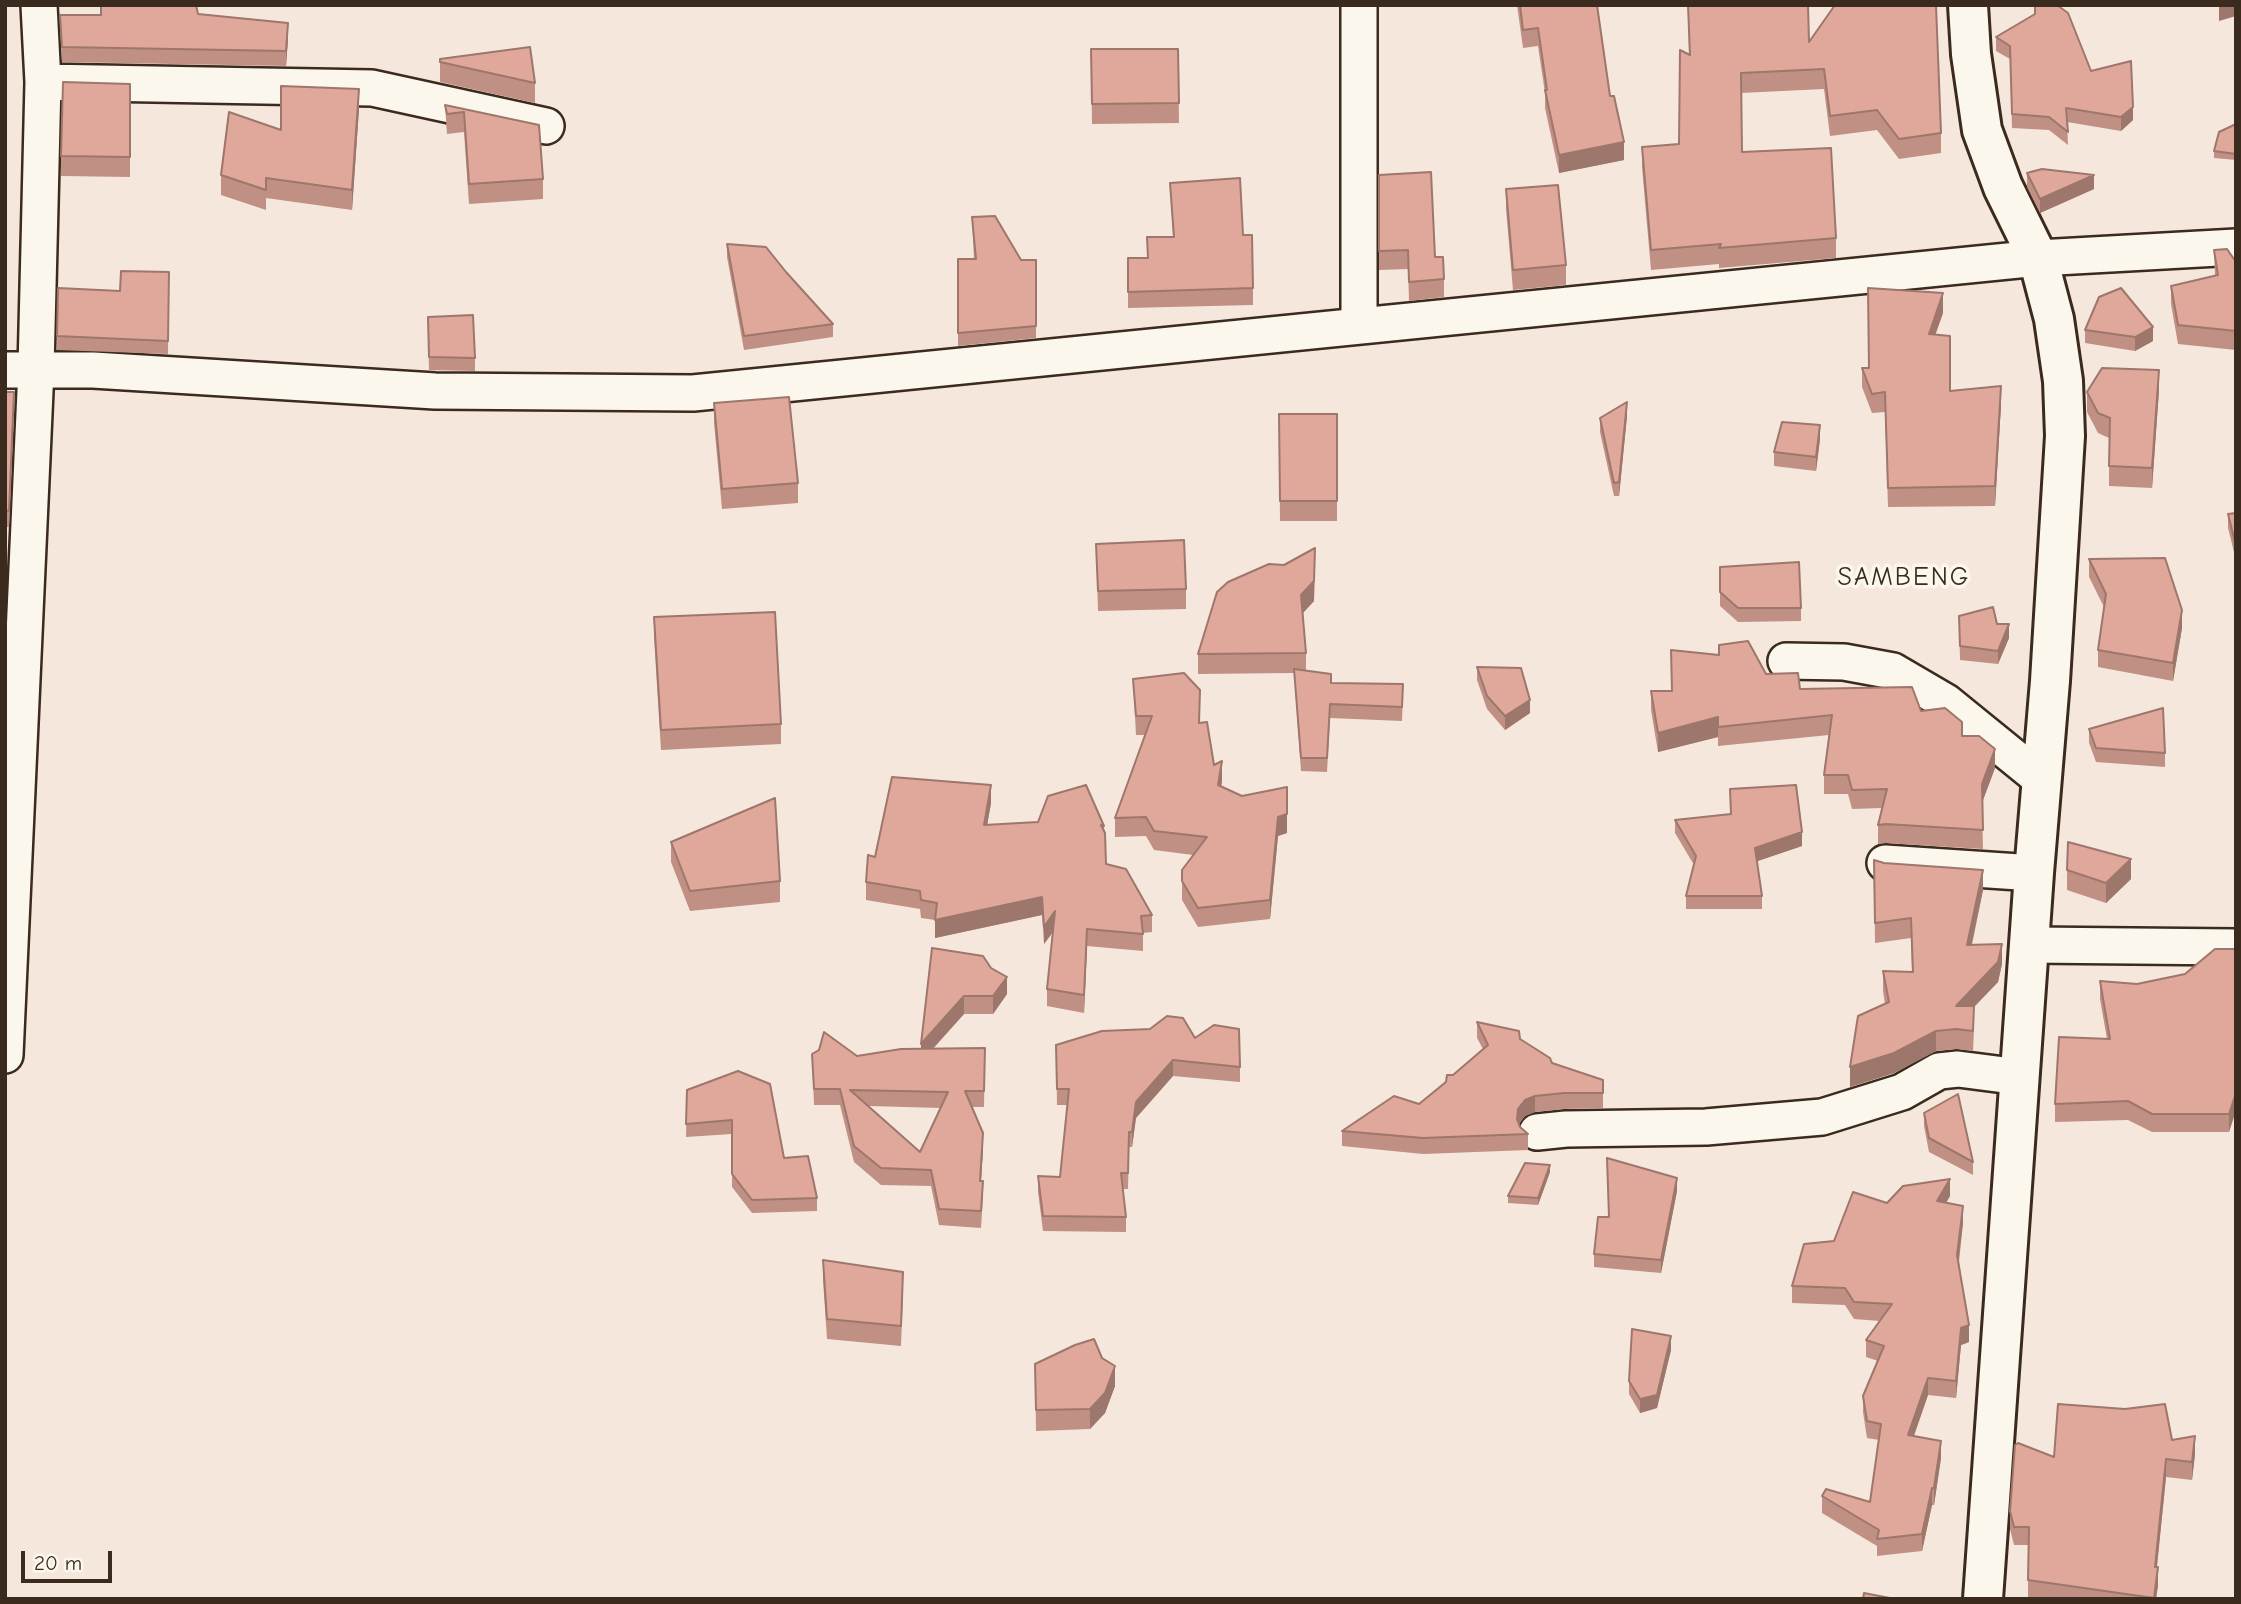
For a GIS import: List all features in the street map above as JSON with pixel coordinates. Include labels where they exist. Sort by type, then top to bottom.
[{"type":"street","points":[[5,1055],[21,370],[43,82],[39,5]]},
{"type":"street","points":[[1359,5],[1359,325]]},
{"type":"street","points":[[1968,5],[1971,54],[1982,130],[2003,187],[2038,258],[2054,318],[2062,368],[2065,436],[2061,524],[1983,1599]]},
{"type":"street","points":[[43,82],[372,88],[546,125]]},
{"type":"street","points":[[21,370],[93,370],[435,391],[693,393],[2038,258],[2236,247]]},
{"type":"street","points":[[1786,661],[1844,663],[1893,671],[1946,702],[2042,780]]},
{"type":"street","points":[[1885,863],[2034,873]]},
{"type":"street","points":[[2030,945],[2236,947]]},
{"type":"street","points":[[1537,1132],[1566,1129],[1706,1127],[1822,1117],[1902,1093],[1939,1071],[1958,1069],[2020,1077]]},
{"type":"building","points":[[101,5],[196,5],[198,14],[288,23],[286,51],[62,47],[60,15],[101,15]]},
{"type":"building","points":[[1520,5],[1597,5],[1610,96],[1614,96],[1624,142],[1559,155],[1545,90],[1538,28],[1523,30]]},
{"type":"building","points":[[1688,5],[1808,5],[1809,42],[1835,5],[1936,5],[1941,133],[1899,139],[1877,110],[1830,116],[1824,69],[1741,73],[1742,152],[1831,148],[1836,238],[1719,248],[1721,244],[1651,250],[1642,147],[1679,144],[1680,50],[1690,55]]},
{"type":"building","points":[[2057,5],[2068,13],[2091,71],[2131,61],[2133,107],[2121,117],[2066,108],[2068,132],[2049,117],[2012,114],[2010,46],[1996,37],[2035,14],[2035,6]]},
{"type":"building","points":[[530,47],[535,83],[440,62],[440,59]]},
{"type":"building","points":[[1091,49],[1178,49],[1179,103],[1092,104]]},
{"type":"building","points":[[63,82],[130,84],[130,157],[61,156]]},
{"type":"building","points":[[281,86],[359,89],[352,190],[266,178],[266,190],[221,175],[229,112],[281,130]]},
{"type":"building","points":[[445,105],[539,125],[543,179],[469,184],[464,112],[447,114]]},
{"type":"building","points":[[2236,124],[2236,154],[2214,151],[2219,132]]},
{"type":"building","points":[[2042,169],[2094,175],[2040,199],[2027,173]]},
{"type":"building","points":[[1431,172],[1435,257],[1443,257],[1444,279],[1409,282],[1408,250],[1379,251],[1379,175]]},
{"type":"building","points":[[1240,178],[1243,235],[1252,235],[1253,288],[1128,292],[1128,258],[1148,258],[1147,237],[1174,237],[1170,183]]},
{"type":"building","points":[[1558,185],[1566,265],[1513,270],[1506,189]]},
{"type":"building","points":[[995,216],[1021,260],[1036,260],[1036,326],[958,333],[958,259],[976,259],[972,217]]},
{"type":"building","points":[[727,244],[766,247],[833,324],[744,336]]},
{"type":"building","points":[[2227,249],[2236,262],[2236,331],[2178,325],[2171,286],[2218,275],[2214,250]]},
{"type":"building","points":[[121,271],[169,272],[168,341],[57,336],[58,288],[120,291]]},
{"type":"building","points":[[1868,288],[1943,293],[1929,334],[1950,336],[1950,391],[2001,386],[1995,486],[1888,488],[1885,392],[1872,394],[1862,368],[1869,368]]},
{"type":"building","points":[[2121,288],[2153,327],[2135,337],[2085,330],[2099,297]]},
{"type":"building","points":[[473,315],[475,358],[429,357],[428,317]]},
{"type":"building","points":[[2102,368],[2159,370],[2152,468],[2109,466],[2110,418],[2098,413],[2087,392]]},
{"type":"building","points":[[5,392],[14,392],[9,511],[5,510]]},
{"type":"building","points":[[789,397],[798,483],[722,489],[714,403]]},
{"type":"building","points":[[1627,402],[1619,482],[1614,483],[1600,418]]},
{"type":"building","points":[[1279,414],[1337,414],[1337,501],[1280,501]]},
{"type":"building","points":[[1782,422],[1820,425],[1816,457],[1774,452]]},
{"type":"building","points":[[2236,513],[2236,546],[2228,514]]},
{"type":"building","points":[[1184,540],[1186,589],[1098,591],[1096,544]]},
{"type":"building","points":[[1315,548],[1314,581],[1301,595],[1306,653],[1198,654],[1217,592],[1228,582],[1269,564],[1284,565]]},
{"type":"building","points":[[2165,558],[2182,610],[2173,663],[2098,650],[2106,594],[2089,559]]},
{"type":"building","points":[[1799,562],[1801,608],[1738,608],[1720,592],[1720,567]]},
{"type":"building","points":[[1993,607],[1997,624],[2009,624],[1998,651],[1960,646],[1959,616]]},
{"type":"building","points":[[775,612],[781,724],[661,730],[654,617]]},
{"type":"building","points":[[1748,641],[1766,674],[1798,673],[1800,689],[1912,687],[1921,711],[1945,708],[1962,722],[1962,736],[1979,736],[1995,749],[1982,784],[1983,830],[1878,825],[1887,789],[1852,790],[1848,775],[1824,775],[1832,715],[1718,727],[1718,717],[1658,733],[1651,691],[1672,691],[1671,650],[1719,655],[1719,645]]},
{"type":"building","points":[[1477,667],[1521,668],[1530,700],[1505,716],[1487,696]]},
{"type":"building","points":[[1294,669],[1331,674],[1331,683],[1403,684],[1402,707],[1330,704],[1327,758],[1301,758]]},
{"type":"building","points":[[1184,673],[1200,690],[1199,723],[1207,722],[1214,765],[1222,761],[1218,785],[1242,796],[1287,787],[1287,814],[1278,817],[1270,900],[1198,908],[1182,881],[1182,870],[1207,837],[1154,831],[1146,817],[1115,818],[1152,716],[1136,716],[1133,679]]},
{"type":"building","points":[[2163,708],[2165,753],[2096,748],[2089,729]]},
{"type":"building","points":[[892,777],[991,785],[984,825],[1038,822],[1048,796],[1086,785],[1104,826],[1101,825],[1105,833],[1106,864],[1126,869],[1152,915],[1141,916],[1143,934],[1087,929],[1084,995],[1047,989],[1055,911],[1044,927],[1042,897],[935,920],[937,903],[921,900],[920,891],[866,882],[868,855],[875,857]]},
{"type":"building","points":[[1796,785],[1802,832],[1755,848],[1762,896],[1686,896],[1696,856],[1675,820],[1731,814],[1730,789]]},
{"type":"building","points":[[775,798],[780,881],[690,891],[671,842]]},
{"type":"building","points":[[2068,842],[2131,859],[2106,883],[2067,870]]},
{"type":"building","points":[[1874,860],[1983,870],[1967,945],[2002,944],[1998,962],[1956,1006],[1974,1006],[1973,1031],[1936,1031],[1894,1053],[1850,1067],[1858,1016],[1889,1002],[1883,971],[1913,972],[1911,918],[1875,923]]},
{"type":"building","points":[[932,948],[983,956],[991,968],[1007,977],[993,996],[964,996],[921,1044]]},
{"type":"building","points":[[2215,949],[2236,949],[2236,1093],[2229,1114],[2152,1114],[2128,1101],[2055,1104],[2059,1037],[2110,1039],[2100,981],[2137,984],[2185,974]]},
{"type":"building","points":[[1167,1016],[1183,1018],[1195,1038],[1214,1025],[1239,1029],[1240,1067],[1173,1060],[1136,1102],[1132,1132],[1129,1132],[1128,1173],[1121,1173],[1126,1217],[1043,1216],[1038,1176],[1060,1177],[1069,1089],[1057,1089],[1056,1045],[1102,1031],[1150,1029]]},
{"type":"building","points":[[1477,1022],[1519,1031],[1520,1039],[1550,1058],[1552,1063],[1603,1080],[1603,1093],[1564,1093],[1535,1096],[1525,1100],[1518,1109],[1517,1119],[1520,1127],[1528,1134],[1423,1138],[1342,1131],[1394,1096],[1419,1104],[1446,1082],[1447,1075],[1453,1075],[1488,1045]]},
{"type":"building","points":[[824,1032],[857,1056],[901,1049],[985,1048],[984,1091],[965,1091],[983,1133],[981,1211],[939,1209],[931,1170],[881,1168],[854,1146],[840,1089],[814,1089],[812,1054],[819,1050]],"holes":[[[850,1090],[948,1092],[920,1152]]]},
{"type":"building","points":[[738,1071],[770,1084],[784,1158],[808,1156],[817,1198],[752,1200],[732,1174],[732,1120],[686,1124],[687,1090]]},
{"type":"building","points":[[1958,1094],[1973,1162],[1929,1138],[1924,1113]]},
{"type":"building","points":[[1607,1158],[1677,1178],[1661,1260],[1594,1254],[1598,1217],[1609,1217]]},
{"type":"building","points":[[1525,1163],[1550,1165],[1538,1198],[1508,1196]]},
{"type":"building","points":[[1950,1179],[1937,1201],[1963,1206],[1957,1255],[1969,1325],[1961,1328],[1956,1381],[1928,1378],[1908,1435],[1941,1441],[1934,1488],[1922,1534],[1877,1539],[1879,1530],[1822,1496],[1826,1489],[1870,1502],[1881,1424],[1867,1421],[1863,1396],[1884,1346],[1866,1340],[1892,1304],[1854,1302],[1845,1288],[1792,1286],[1804,1244],[1834,1241],[1853,1192],[1887,1203],[1903,1186]]},
{"type":"building","points":[[823,1260],[903,1272],[901,1326],[827,1319]]},
{"type":"building","points":[[1632,1329],[1671,1336],[1657,1395],[1640,1399],[1629,1381]]},
{"type":"building","points":[[1094,1339],[1102,1358],[1115,1366],[1105,1393],[1090,1409],[1036,1410],[1035,1364]]},
{"type":"building","points":[[2058,1404],[2125,1409],[2165,1404],[2172,1440],[2195,1436],[2192,1462],[2166,1459],[2154,1598],[2028,1580],[2029,1527],[2014,1527],[2010,1511],[2015,1445],[2018,1443],[2054,1457]]},
{"type":"building","points":[[1864,1593],[1895,1599],[1863,1599]]},
{"type":"district","name":"SAMBENG","points":[[1904,578]]}]
